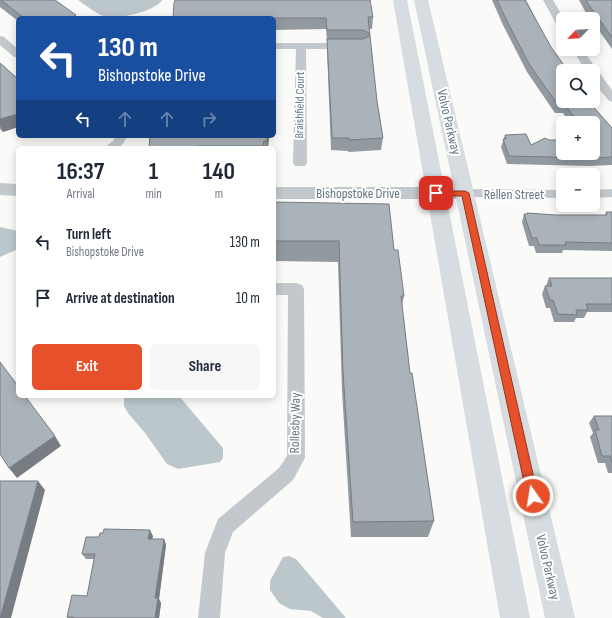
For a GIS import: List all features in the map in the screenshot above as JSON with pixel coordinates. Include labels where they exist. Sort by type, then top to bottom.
[{"type":"main road","name":"Volvo Parkway","points":[[400,0],[515,618]]},
{"type":"main road","name":"Volvo Parkway","points":[[421,0],[560,618]]},
{"type":"street","points":[[548,0],[556,14]]},
{"type":"street","points":[[0,39],[16,53]]},
{"type":"street","points":[[276,46],[362,46]]},
{"type":"street","name":"Braishfield Court","points":[[300,163],[301,46]]},
{"type":"street","points":[[600,82],[612,98]]},
{"type":"street","points":[[0,189],[16,190]]},
{"type":"street","name":"Bishopstoke Drive","points":[[276,193],[465,193]]},
{"type":"street","name":"Rellen Street","points":[[465,193],[556,194]]},
{"type":"street","points":[[600,194],[612,193]]},
{"type":"street","name":"Rollesby Way","points":[[209,618],[215,553],[225,526],[286,474],[296,458],[296,289],[276,289]]},
{"type":"shaded area","points":[[78,0],[162,0],[153,8],[125,16],[104,16]]},
{"type":"shaded area","points":[[0,227],[16,231],[16,250],[0,257]]},
{"type":"shaded area","points":[[124,398],[181,398],[223,448],[223,458],[220,462],[178,469],[167,464],[124,406]]},
{"type":"shaded area","points":[[289,556],[296,559],[346,618],[323,618],[311,611],[290,609],[279,603],[270,590],[270,581],[283,557]]},
{"type":"building","points":[[1,0],[55,0],[76,15],[74,16],[21,16]]},
{"type":"building","points":[[175,0],[370,0],[373,17],[368,17],[377,101],[383,138],[349,140],[349,138],[332,138],[327,39],[363,39],[369,36],[369,33],[363,30],[327,30],[326,18],[276,18],[276,16],[173,16]]},
{"type":"building","points":[[497,0],[525,0],[556,56],[563,64],[556,64],[556,102],[529,64]]},
{"type":"building","points":[[586,0],[612,0],[612,37],[600,20],[600,12],[594,12]]},
{"type":"building","points":[[0,63],[16,77],[16,115],[0,119]]},
{"type":"building","points":[[567,108],[594,108],[612,128],[612,157],[600,158],[600,116],[574,116]]},
{"type":"building","points":[[526,134],[531,145],[545,138],[549,140],[556,140],[556,157],[509,156],[503,139],[506,139],[505,135]]},
{"type":"building","points":[[150,138],[267,138],[267,141],[264,141],[263,146],[149,146]]},
{"type":"building","points":[[276,202],[389,204],[394,250],[398,250],[404,296],[401,296],[410,373],[412,373],[434,521],[353,522],[343,372],[339,241],[276,241]]},
{"type":"building","points":[[606,212],[612,212],[612,243],[565,242],[566,245],[539,245],[537,238],[532,238],[524,214],[607,215]]},
{"type":"building","points":[[549,278],[612,278],[612,304],[586,304],[588,310],[576,310],[577,315],[558,314],[553,300],[550,300],[545,286],[552,286]]},
{"type":"building","points":[[0,362],[16,383],[16,398],[26,398],[55,436],[9,468],[0,454]]},
{"type":"building","points":[[594,416],[612,416],[612,463],[610,456],[602,456],[595,430],[599,430]]},
{"type":"building","points":[[0,481],[38,481],[0,618]]},
{"type":"building","points":[[104,529],[150,530],[148,539],[164,539],[155,598],[158,598],[155,618],[67,617],[72,595],[87,596],[95,554],[82,554],[86,537],[99,537],[100,533],[103,533]]},
{"type":"route","points":[[436,193],[465,193],[533,496]]}]
